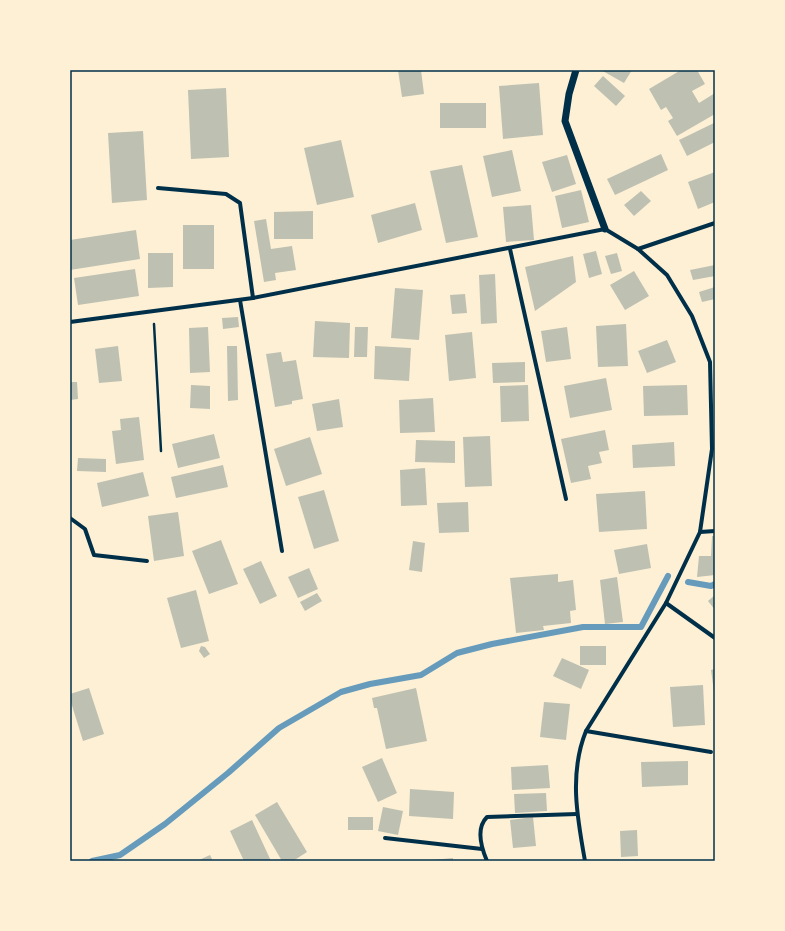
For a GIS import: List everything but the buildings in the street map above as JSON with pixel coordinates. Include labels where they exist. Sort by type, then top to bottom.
[{"type":"street","points":[[576,70],[569,94],[566,121],[605,229],[638,249],[667,275],[692,316],[710,362],[712,449],[700,532],[666,603],[586,731],[578,749],[575,785],[577,814],[585,861]]},
{"type":"street","points":[[158,188],[226,194],[240,203],[253,298]]},
{"type":"street","points":[[638,249],[715,223]]},
{"type":"street","points":[[70,322],[253,298],[605,229]]},
{"type":"street","points":[[510,248],[566,499]]},
{"type":"street","points":[[240,300],[282,551]]},
{"type":"street","points":[[70,518],[85,529],[94,555],[146,561]]},
{"type":"street","points":[[700,532],[715,531]]},
{"type":"street","points":[[666,603],[715,638]]},
{"type":"street","points":[[586,731],[711,752]]},
{"type":"street","points":[[487,861],[482,849],[482,823],[488,817],[577,814]]},
{"type":"street","points":[[385,838],[482,849]]},
{"type":"path","points":[[153,311],[161,451]]},
{"type":"waterway","points":[[92,861],[120,855],[165,824],[228,773],[279,728],[341,692],[370,684],[421,675],[457,653],[492,644],[583,627],[641,627],[668,576]]},
{"type":"waterway","points":[[688,582],[711,586],[715,584]]}]
